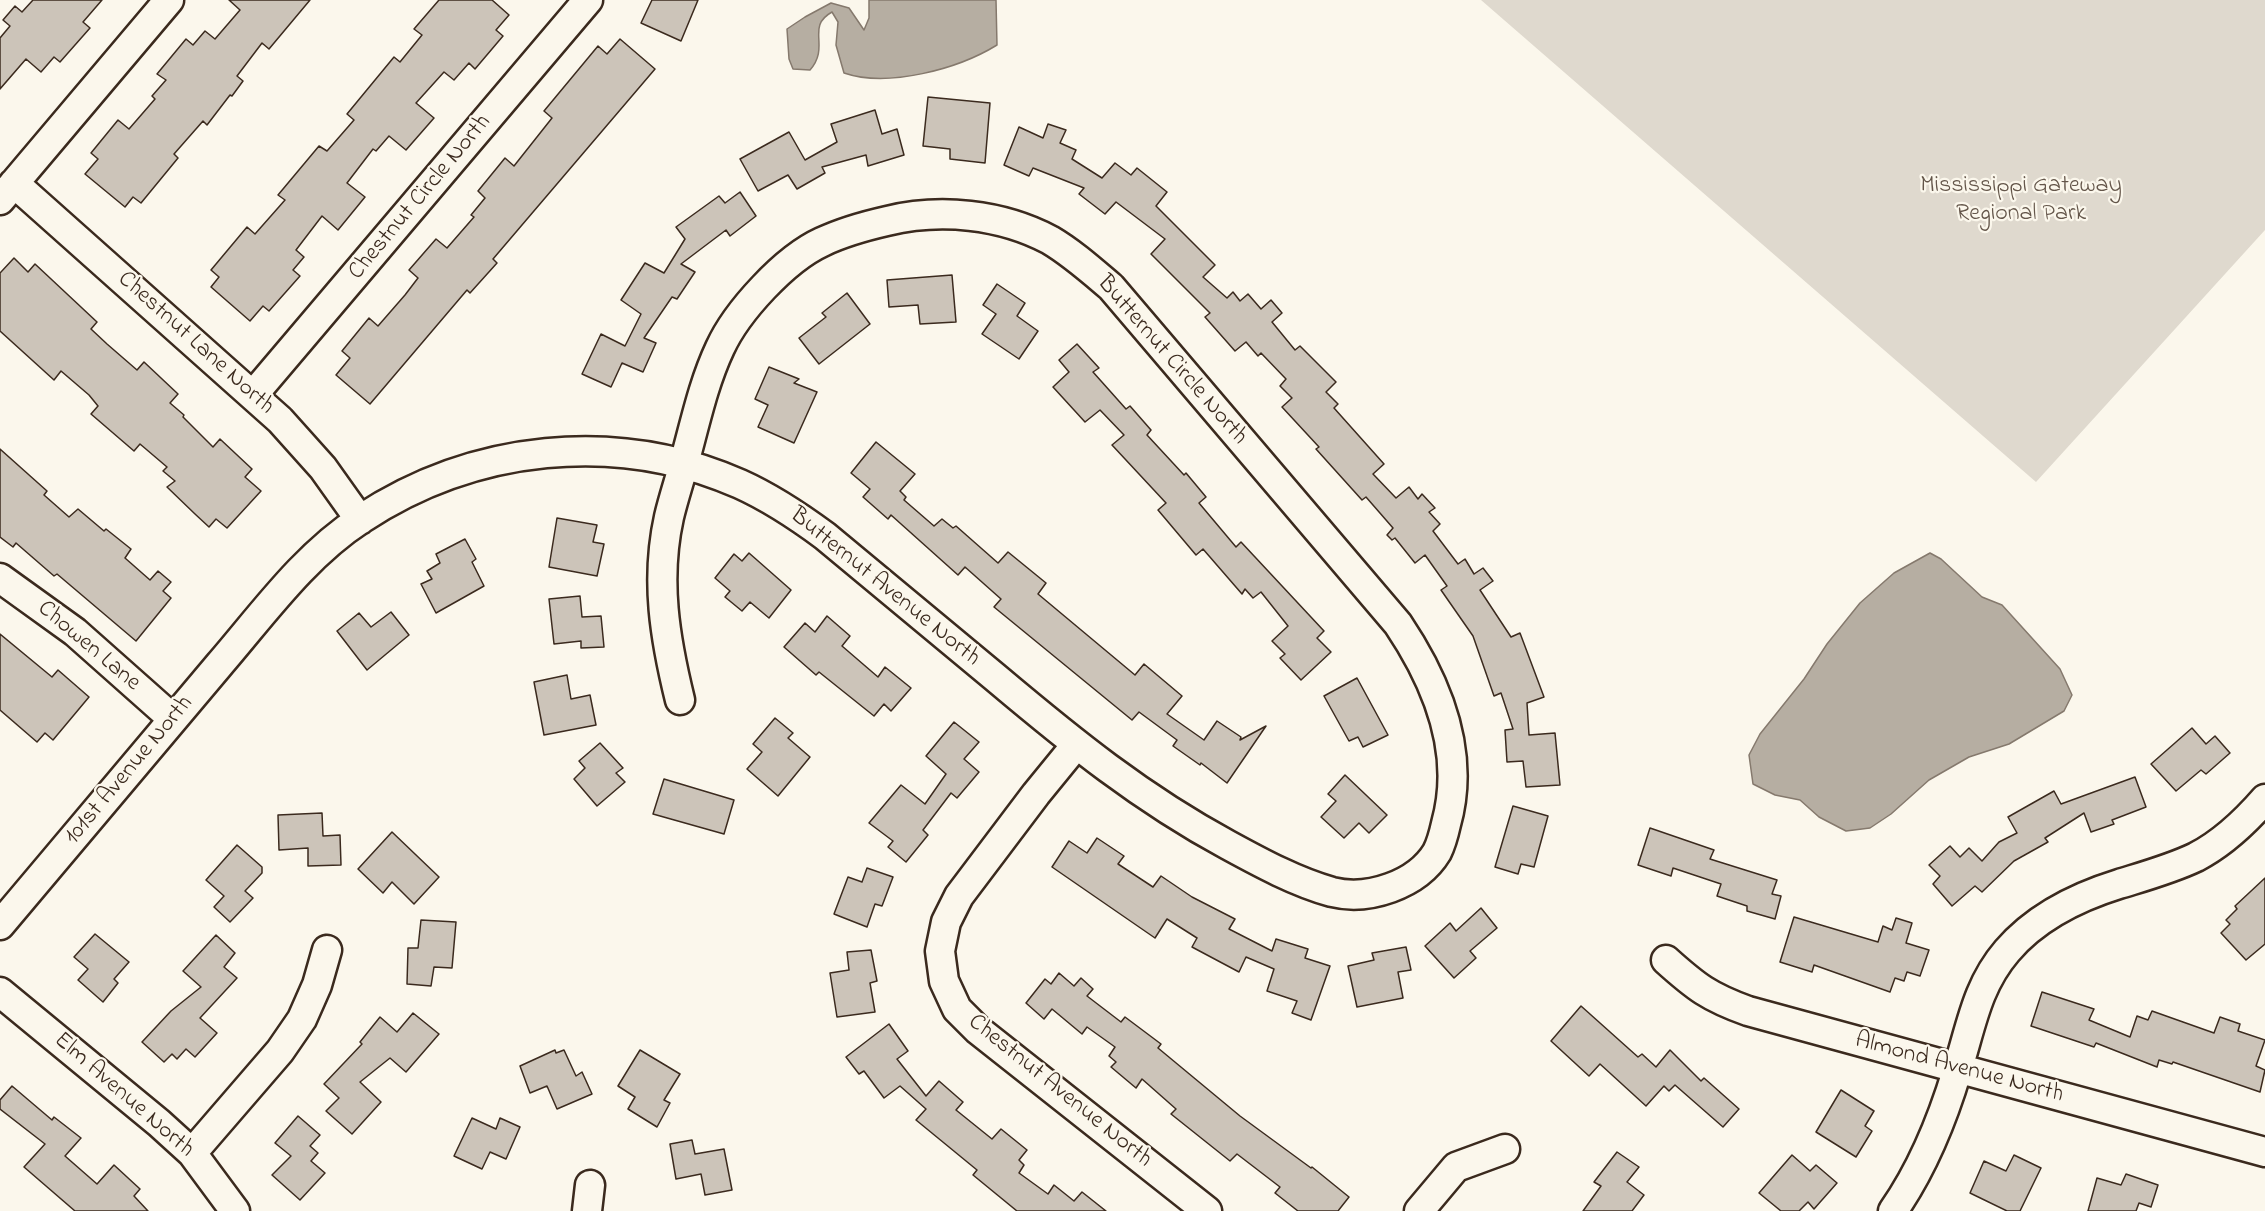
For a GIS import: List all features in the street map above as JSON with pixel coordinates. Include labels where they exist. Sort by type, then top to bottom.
[{"type":"street","points":[[7,192],[170,0]]},
{"type":"street","name":"Chestnut Circle North","points":[[253,395],[588,0]]},
{"type":"street","name":"Chestnut Lane North","points":[[7,192],[253,395],[280,420],[310,453],[360,520]]},
{"type":"street","name":"Butternut Circle North","points":[[680,700],[664,627],[662,594],[669,519],[703,389],[720,346],[745,308],[777,273],[820,243],[862,227],[910,215],[958,215],[1005,222],[1049,240],[1081,261],[1111,287],[1398,624],[1416,651],[1436,693],[1445,720],[1452,771],[1451,796],[1443,836]]},
{"type":"street","name":"Butternut Avenue North","points":[[261,617],[315,557],[360,520],[388,502],[432,481],[465,469],[527,455],[566,451],[616,451],[657,457],[738,483],[791,511],[825,536],[1076,745],[1130,786],[1211,836],[1296,878],[1334,892],[1381,891],[1406,881],[1421,870],[1437,852],[1443,836]]},
{"type":"street","name":"Chowen Lane","points":[[0,579],[75,632],[173,719]]},
{"type":"street","name":"101st Avenue North","points":[[0,925],[261,617]]},
{"type":"street","name":"Chestnut Avenue North","points":[[1076,745],[1036,794],[960,896],[946,922],[940,951],[944,981],[957,1010],[978,1030],[1207,1211]]},
{"type":"street","points":[[1893,1211],[1915,1177],[1934,1139],[1976,1005],[1991,974],[2008,951],[2038,923],[2069,903],[2115,885],[2169,869],[2196,857],[2234,832],[2265,799]]},
{"type":"street","points":[[192,1153],[280,1051],[302,1019],[317,985],[327,950]]},
{"type":"street","name":"Almond Avenue North","points":[[1666,960],[1697,988],[1719,1001],[1748,1011],[2265,1152]]},
{"type":"street","name":"Elm Avenue North","points":[[0,992],[192,1153],[235,1211]]},
{"type":"street","points":[[1419,1211],[1456,1167],[1504,1149]]},
{"type":"green space","name":"Mississippi Gateway Regional Park","points":[[1481,0],[2265,0],[2265,230],[2036,482]]},
{"type":"shaded area","points":[[869,0],[996,0],[997,45],[963,62],[922,74],[881,78],[862,77],[844,73],[836,45],[838,22],[832,12],[820,24],[819,53],[810,70],[793,69],[789,59],[787,29],[831,3],[849,8],[864,30],[869,18]]},
{"type":"shaded area","points":[[1930,553],[1941,559],[1982,597],[2002,605],[2060,669],[2072,695],[2064,711],[2009,744],[1969,757],[1929,780],[1891,814],[1870,828],[1846,831],[1819,817],[1800,800],[1775,795],[1753,784],[1749,755],[1760,734],[1804,679],[1827,644],[1860,603],[1894,573]]},
{"type":"building","points":[[33,0],[102,0],[83,22],[90,28],[60,62],[54,57],[41,72],[26,59],[0,89],[0,38],[10,26],[3,20],[15,6],[22,12]]},
{"type":"building","points":[[229,0],[310,0],[269,49],[262,43],[237,76],[243,81],[232,96],[230,95],[207,125],[203,121],[174,154],[178,158],[141,203],[133,197],[125,207],[85,174],[98,159],[91,153],[118,120],[129,129],[155,99],[152,96],[166,80],[157,74],[186,39],[193,45],[205,31],[215,39],[240,10]]},
{"type":"building","points":[[439,0],[492,0],[509,15],[496,30],[503,36],[475,69],[469,63],[454,80],[444,72],[416,103],[434,118],[406,150],[389,136],[376,151],[373,149],[347,183],[365,197],[338,230],[322,216],[296,250],[304,257],[293,270],[300,276],[269,311],[263,306],[250,321],[211,287],[219,277],[211,270],[247,227],[255,234],[285,200],[278,195],[319,146],[327,151],[354,120],[347,114],[394,57],[400,62],[422,35],[414,29]]},
{"type":"building","points":[[652,0],[698,0],[681,41],[641,23]]},
{"type":"building","points":[[620,39],[655,69],[493,259],[497,263],[470,293],[467,290],[370,404],[336,375],[350,358],[342,351],[369,318],[378,326],[405,295],[418,278],[409,270],[436,239],[447,248],[474,217],[471,215],[485,198],[478,191],[505,158],[514,166],[552,118],[544,111],[598,46],[607,54]]},
{"type":"building","points":[[928,97],[990,103],[985,163],[950,159],[950,149],[923,146]]},
{"type":"building","points":[[875,110],[882,134],[897,129],[904,155],[868,166],[866,155],[822,167],[825,173],[797,189],[788,175],[758,191],[740,159],[789,132],[805,160],[837,142],[831,124]]},
{"type":"building","points":[[1048,124],[1066,130],[1060,143],[1076,150],[1072,159],[1102,178],[1115,163],[1131,175],[1137,168],[1167,192],[1156,206],[1215,265],[1203,277],[1227,298],[1233,292],[1240,301],[1248,294],[1261,309],[1271,300],[1282,313],[1272,322],[1295,350],[1300,346],[1336,382],[1326,392],[1338,404],[1334,408],[1384,464],[1373,474],[1396,498],[1409,487],[1418,499],[1422,494],[1435,508],[1429,512],[1440,524],[1433,531],[1458,564],[1465,559],[1474,574],[1483,568],[1493,581],[1480,590],[1511,637],[1520,633],[1544,697],[1527,703],[1529,735],[1555,733],[1560,785],[1526,787],[1523,761],[1507,762],[1505,730],[1513,729],[1501,693],[1494,696],[1473,636],[1441,590],[1447,586],[1425,555],[1415,563],[1395,538],[1392,540],[1387,535],[1393,528],[1366,497],[1362,500],[1316,449],[1319,447],[1282,407],[1292,398],[1280,386],[1286,379],[1261,353],[1258,356],[1246,342],[1235,351],[1205,317],[1210,313],[1151,254],[1165,239],[1116,202],[1105,214],[1079,194],[1084,188],[1033,168],[1029,176],[1004,165],[1019,127],[1043,138]]},
{"type":"building","points":[[740,192],[756,216],[730,236],[726,230],[681,264],[695,272],[677,299],[672,297],[644,338],[656,343],[643,372],[622,363],[611,387],[582,374],[601,334],[625,346],[641,314],[621,300],[645,263],[664,273],[685,239],[676,227],[719,196],[725,203]]},
{"type":"building","points":[[14,258],[28,272],[35,264],[97,322],[91,329],[107,344],[137,370],[144,362],[178,394],[170,403],[213,447],[220,439],[252,469],[245,477],[261,491],[227,528],[216,519],[209,527],[167,487],[175,481],[163,471],[167,467],[140,444],[134,451],[91,414],[98,406],[89,395],[61,371],[54,380],[0,331],[0,273]]},
{"type":"building","points":[[952,275],[956,322],[920,324],[918,305],[889,307],[887,280]]},
{"type":"building","points":[[997,284],[1025,303],[1017,316],[1038,331],[1019,359],[982,334],[996,314],[983,305]]},
{"type":"building","points":[[847,293],[870,324],[819,364],[799,338],[826,317],[822,313]]},
{"type":"building","points":[[1077,344],[1099,368],[1093,372],[1126,409],[1130,406],[1151,430],[1147,435],[1184,475],[1186,473],[1206,497],[1199,503],[1236,547],[1241,542],[1324,631],[1317,638],[1331,652],[1301,680],[1280,658],[1285,654],[1272,641],[1288,626],[1261,592],[1253,598],[1245,589],[1242,594],[1203,549],[1196,555],[1158,510],[1166,503],[1112,445],[1124,435],[1100,410],[1085,422],[1053,387],[1069,372],[1059,360]]},
{"type":"building","points":[[769,367],[799,379],[794,383],[817,392],[794,443],[758,427],[768,405],[755,399]]},
{"type":"building","points":[[876,442],[915,474],[900,491],[906,497],[904,500],[934,526],[942,519],[953,528],[956,526],[998,563],[1008,552],[1046,583],[1038,594],[1135,675],[1144,664],[1182,696],[1167,714],[1204,740],[1217,721],[1241,737],[1240,740],[1266,726],[1227,783],[1201,763],[1200,765],[1173,746],[1177,740],[1139,712],[1132,720],[994,607],[1001,599],[965,567],[958,575],[891,515],[888,519],[863,497],[870,489],[851,473]]},
{"type":"building","points":[[0,449],[47,491],[44,495],[69,517],[78,509],[104,531],[106,529],[131,549],[125,558],[150,580],[158,571],[171,582],[163,591],[171,598],[136,641],[57,574],[54,576],[16,543],[13,547],[0,537]]},
{"type":"building","points":[[557,518],[597,525],[593,542],[604,544],[597,576],[549,567]]},
{"type":"building","points":[[465,539],[476,559],[472,562],[484,586],[436,613],[421,584],[432,579],[427,571],[440,563],[436,554]]},
{"type":"building","points":[[749,553],[791,590],[769,618],[750,602],[742,611],[725,597],[730,591],[715,578],[734,554],[742,561]]},
{"type":"building","points":[[580,596],[582,617],[601,616],[604,647],[581,648],[581,641],[554,644],[549,599]]},
{"type":"building","points":[[391,612],[409,635],[367,670],[337,631],[359,613],[371,627]]},
{"type":"building","points":[[827,616],[850,636],[842,646],[878,677],[885,667],[911,688],[891,711],[884,704],[874,716],[819,672],[816,675],[784,647],[805,623],[815,632]]},
{"type":"building","points":[[0,634],[52,677],[58,670],[89,697],[53,740],[45,733],[37,742],[0,710]]},
{"type":"building","points":[[567,675],[571,699],[590,695],[596,725],[544,735],[534,682]]},
{"type":"building","points":[[1357,678],[1388,735],[1363,747],[1358,737],[1349,741],[1324,696]]},
{"type":"building","points":[[775,718],[793,733],[788,738],[810,757],[778,796],[747,769],[762,752],[753,744]]},
{"type":"building","points":[[954,722],[979,742],[964,759],[979,772],[957,798],[951,793],[923,830],[928,835],[906,862],[888,847],[893,841],[869,823],[901,785],[925,804],[946,774],[926,756]]},
{"type":"building","points":[[2192,728],[2206,744],[2215,736],[2230,753],[2206,774],[2201,770],[2176,791],[2151,764]]},
{"type":"building","points":[[600,743],[623,768],[616,773],[625,782],[597,806],[574,779],[585,768],[579,761]]},
{"type":"building","points":[[1345,775],[1387,815],[1369,833],[1359,823],[1344,838],[1321,817],[1336,801],[1328,794]]},
{"type":"building","points":[[2135,777],[2146,807],[2112,820],[2114,824],[2091,832],[2084,813],[2045,838],[2048,842],[2014,861],[1982,892],[1975,886],[1952,906],[1933,884],[1940,876],[1929,865],[1950,846],[1960,857],[1969,848],[1982,861],[1999,842],[2017,833],[2008,817],[2054,791],[2061,804]]},
{"type":"building","points":[[664,779],[734,800],[724,834],[653,814]]},
{"type":"building","points":[[1513,806],[1548,816],[1534,867],[1521,864],[1518,874],[1495,867]]},
{"type":"building","points":[[322,813],[323,836],[340,835],[341,865],[308,866],[308,848],[279,850],[278,815]]},
{"type":"building","points":[[1650,828],[1714,850],[1710,859],[1777,880],[1772,894],[1781,896],[1775,919],[1747,911],[1747,906],[1717,896],[1721,884],[1673,868],[1671,876],[1638,865]]},
{"type":"building","points":[[392,832],[439,877],[414,904],[392,882],[383,893],[358,869]]},
{"type":"building","points":[[1097,838],[1124,856],[1118,864],[1153,887],[1161,876],[1192,897],[1235,919],[1229,929],[1272,951],[1276,939],[1308,949],[1305,958],[1330,966],[1311,1020],[1292,1013],[1297,1001],[1267,991],[1274,969],[1246,957],[1239,972],[1192,947],[1197,938],[1167,919],[1155,938],[1052,867],[1069,841],[1087,853]]},
{"type":"building","points":[[237,845],[262,867],[262,873],[245,891],[253,898],[230,922],[214,907],[224,896],[206,880]]},
{"type":"building","points":[[867,868],[893,877],[882,906],[875,904],[867,927],[834,914],[848,877],[862,882]]},
{"type":"building","points":[[2265,878],[2265,944],[2246,960],[2221,933],[2230,924],[2226,920],[2237,909],[2235,906]]},
{"type":"building","points":[[1481,908],[1497,928],[1470,951],[1476,958],[1454,978],[1425,946],[1450,923],[1456,931]]},
{"type":"building","points":[[1794,917],[1878,942],[1883,926],[1892,930],[1896,918],[1912,923],[1906,943],[1929,950],[1920,976],[1907,972],[1904,981],[1895,978],[1890,992],[1814,965],[1812,972],[1780,962]]},
{"type":"building","points":[[421,920],[456,922],[452,968],[434,967],[431,986],[407,984],[408,948],[418,948]]},
{"type":"building","points":[[95,934],[129,962],[114,979],[118,983],[103,1002],[78,980],[88,969],[74,957]]},
{"type":"building","points":[[216,935],[235,953],[224,967],[237,978],[200,1018],[217,1033],[195,1057],[186,1049],[177,1059],[172,1054],[164,1062],[142,1042],[171,1011],[201,987],[183,971]]},
{"type":"building","points":[[1406,947],[1411,970],[1398,972],[1403,998],[1357,1007],[1348,966],[1374,960],[1372,953]]},
{"type":"building","points":[[871,950],[877,981],[870,983],[875,1012],[837,1017],[830,973],[849,970],[847,952]]},
{"type":"building","points":[[1059,973],[1074,986],[1081,978],[1093,989],[1087,996],[1121,1022],[1125,1017],[1161,1044],[1158,1048],[1240,1116],[1312,1167],[1349,1197],[1338,1211],[1298,1211],[1275,1193],[1280,1187],[1237,1154],[1230,1161],[1171,1114],[1176,1109],[1142,1079],[1136,1088],[1111,1067],[1116,1062],[1109,1056],[1115,1047],[1087,1027],[1082,1034],[1052,1009],[1044,1019],[1026,1003],[1045,979],[1051,984]]},
{"type":"building","points":[[2042,992],[2094,1009],[2089,1020],[2130,1037],[2137,1016],[2148,1020],[2152,1011],[2214,1033],[2220,1017],[2240,1024],[2238,1031],[2265,1040],[2256,1066],[2265,1070],[2260,1092],[2173,1062],[2172,1064],[2159,1060],[2157,1067],[2096,1043],[2094,1047],[2031,1026]]},
{"type":"building","points":[[1581,1006],[1638,1057],[1642,1054],[1656,1067],[1670,1050],[1701,1081],[1704,1078],[1739,1109],[1723,1127],[1675,1085],[1669,1091],[1664,1086],[1646,1106],[1600,1064],[1589,1076],[1551,1041]]},
{"type":"building","points":[[413,1013],[439,1034],[406,1072],[390,1058],[360,1082],[381,1102],[352,1134],[326,1111],[339,1098],[324,1084],[362,1044],[360,1042],[380,1017],[397,1032]]},
{"type":"building","points":[[889,1024],[908,1051],[897,1059],[926,1096],[939,1081],[963,1102],[956,1110],[992,1139],[1001,1129],[1027,1150],[1019,1160],[1024,1165],[1019,1173],[1048,1194],[1054,1185],[1074,1201],[1082,1192],[1106,1211],[1017,1211],[973,1175],[977,1170],[916,1120],[926,1109],[900,1086],[884,1098],[864,1071],[859,1074],[846,1057]]},
{"type":"building","points":[[555,1050],[556,1053],[564,1050],[576,1076],[582,1072],[592,1094],[557,1109],[547,1086],[530,1093],[520,1066]]},
{"type":"building","points":[[640,1050],[680,1074],[664,1100],[670,1103],[657,1127],[628,1109],[635,1097],[618,1086]]},
{"type":"building","points":[[12,1086],[52,1120],[54,1117],[81,1138],[65,1156],[97,1184],[114,1165],[140,1189],[134,1196],[148,1211],[75,1211],[24,1167],[45,1144],[0,1109],[0,1100]]},
{"type":"building","points":[[1841,1090],[1874,1111],[1865,1126],[1872,1131],[1856,1157],[1816,1132]]},
{"type":"building","points":[[298,1116],[320,1135],[310,1146],[318,1153],[311,1161],[325,1173],[300,1200],[272,1175],[291,1156],[275,1143]]},
{"type":"building","points":[[472,1118],[496,1129],[500,1118],[520,1127],[506,1159],[490,1152],[482,1169],[454,1156]]},
{"type":"building","points":[[692,1140],[695,1154],[724,1149],[732,1190],[705,1195],[701,1174],[676,1179],[670,1144]]},
{"type":"building","points":[[1617,1152],[1639,1167],[1627,1182],[1644,1195],[1632,1211],[1583,1211],[1601,1186],[1594,1182]]},
{"type":"building","points":[[1792,1155],[1810,1171],[1816,1165],[1837,1183],[1814,1209],[1808,1202],[1799,1211],[1781,1211],[1759,1193]]},
{"type":"building","points":[[2014,1155],[2041,1168],[2020,1211],[2007,1211],[1970,1193],[1984,1161],[2006,1171]]},
{"type":"building","points":[[2126,1174],[2158,1185],[2151,1207],[2139,1203],[2136,1211],[2088,1211],[2097,1178],[2121,1185]]}]
